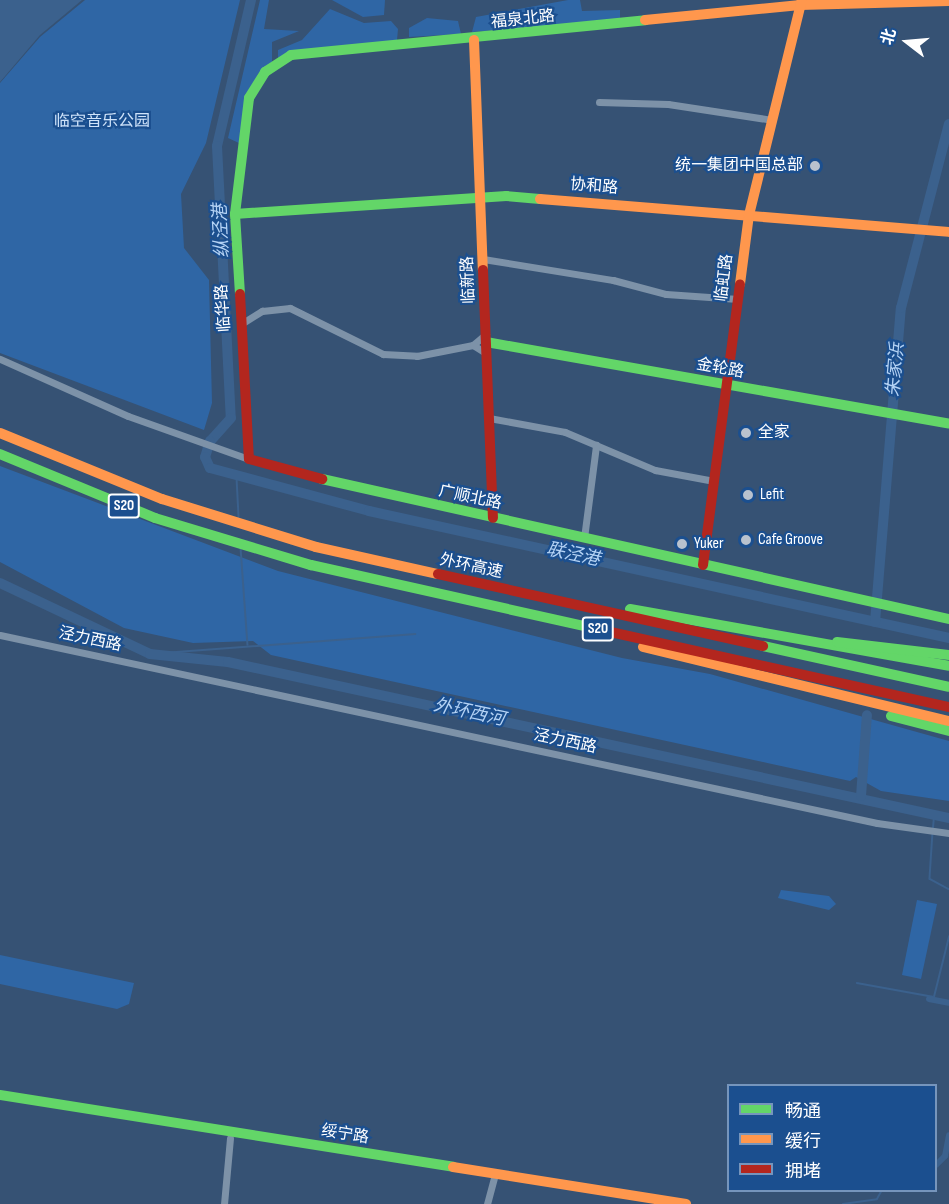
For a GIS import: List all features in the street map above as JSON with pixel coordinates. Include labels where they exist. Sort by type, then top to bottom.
[{"type":"main road","name":"福泉北路","points":[[255,85],[276,63],[304,52],[474,40],[801,3],[949,1]]},
{"type":"main road","name":"临虹路","points":[[703,565],[749,215],[801,3]]},
{"type":"main road","name":"临新路","points":[[474,40],[493,518]]},
{"type":"main road","name":"临华路","points":[[249,459],[235,214],[246,114],[255,85]]},
{"type":"main road","name":"协和路","points":[[235,214],[480,196],[949,232]]},
{"type":"main road","name":"金轮路","points":[[486,343],[949,424]]},
{"type":"main road","name":"外环高速","points":[[0,433],[246,527],[490,586],[949,687]]},
{"type":"main road","name":"外环高速","points":[[0,454],[247,548],[486,604],[949,706]]},
{"type":"main road","name":"广顺北路","points":[[249,459],[493,518],[949,620]]},
{"type":"main road","points":[[490,586],[949,666]]},
{"type":"main road","points":[[486,604],[948,724]]},
{"type":"main road","points":[[770,635],[949,654]]},
{"type":"main road","name":"绥宁路","points":[[0,1095],[493,1180]]},
{"type":"main road","name":"绥宁路","points":[[0,1101],[639,1202],[686,1204]]},
{"type":"street","points":[[599,102],[668,104],[772,120]]},
{"type":"street","points":[[483,259],[613,279],[666,294],[738,299]]},
{"type":"street","points":[[241,324],[262,311],[290,308],[383,354],[417,356],[486,343]]},
{"type":"street","points":[[473,345],[486,343]]},
{"type":"street","name":"广顺北路","points":[[0,358],[201,443],[249,459]]},
{"type":"street","points":[[489,418],[565,432],[655,470],[714,481]]},
{"type":"street","points":[[584,538],[597,445]]},
{"type":"street","name":"泾力西路","points":[[0,635],[949,833]]},
{"type":"street","points":[[224,1204],[230,1138]]},
{"type":"street","points":[[487,1204],[493,1180]]},
{"type":"green space","name":"临空音乐公园","points":[[85,0],[240,0],[206,143],[181,194],[184,248],[209,280],[212,403],[204,430],[0,353],[0,83],[40,37]]},
{"type":"green space","points":[[260,0],[269,0],[264,29],[299,31],[272,42],[272,62],[258,74],[239,143],[228,138]]},
{"type":"green space","points":[[332,0],[385,0],[384,15],[363,17]]},
{"type":"green space","points":[[568,0],[580,0],[582,11],[620,10],[620,20],[472,32],[476,17]]},
{"type":"green space","points":[[330,9],[364,23],[391,21],[398,29],[397,40],[278,58],[278,50],[302,40]]},
{"type":"green space","points":[[427,18],[458,21],[461,34],[409,37],[409,28]]},
{"type":"green space","points":[[0,466],[278,571],[622,658],[710,674],[949,741],[949,801],[881,791],[856,777],[850,781],[271,655],[253,641],[193,643],[124,628],[0,562]]},
{"type":"green space","points":[[781,890],[829,896],[836,904],[829,910],[778,898]]},
{"type":"green space","points":[[917,900],[937,904],[921,979],[902,975]]},
{"type":"green space","points":[[0,955],[134,983],[129,1004],[117,1009],[0,984]]},
{"type":"shaded area","points":[[0,0],[82,0],[40,35],[0,82]]},
{"type":"waterway","name":"联泾港","points":[[251,0],[217,146],[231,418],[210,441],[205,457],[210,468],[369,511],[949,638]]},
{"type":"waterway","name":"朱家浜","points":[[875,622],[901,308],[949,124]]},
{"type":"waterway","points":[[237,478],[239,517]]},
{"type":"waterway","points":[[241,548],[248,645]]},
{"type":"waterway","name":"外环西河","points":[[0,583],[150,654],[228,662],[949,818]]},
{"type":"waterway","points":[[150,654],[415,634]]},
{"type":"waterway","points":[[861,796],[867,715]]},
{"type":"waterway","points":[[933,828],[934,817]]},
{"type":"waterway","points":[[933,832],[930,879],[949,889]]},
{"type":"waterway","points":[[857,983],[934,997],[949,937]]},
{"type":"waterway","points":[[929,999],[949,1003]]},
{"type":"waterway","points":[[937,1164],[945,1156],[949,1135]]},
{"type":"waterway","points":[[843,1204],[877,1199],[881,1192]]},
{"type":"traffic: fast","points":[[240,294],[235,214],[249,98],[265,72],[291,55],[645,20]]},
{"type":"traffic: fast","points":[[235,214],[506,196],[540,199]]},
{"type":"traffic: fast","points":[[486,342],[949,424]]},
{"type":"traffic: fast","points":[[0,454],[155,518],[311,565],[597,629]]},
{"type":"traffic: fast","points":[[322,479],[949,619]]},
{"type":"traffic: fast","points":[[630,609],[949,666]]},
{"type":"traffic: fast","points":[[837,642],[949,655]]},
{"type":"traffic: fast","points":[[763,646],[949,687]]},
{"type":"traffic: fast","points":[[891,716],[949,731]]},
{"type":"traffic: fast","points":[[0,1095],[453,1167]]},
{"type":"traffic: slow","points":[[740,284],[749,215],[802,0]]},
{"type":"traffic: slow","points":[[645,20],[800,5],[949,1]]},
{"type":"traffic: slow","points":[[474,40],[483,270]]},
{"type":"traffic: slow","points":[[540,199],[949,232]]},
{"type":"traffic: slow","points":[[0,433],[162,499],[316,547],[438,574]]},
{"type":"traffic: slow","points":[[643,647],[949,721]]},
{"type":"traffic: slow","points":[[453,1167],[686,1204]]},
{"type":"traffic: jam","points":[[483,270],[493,518]]},
{"type":"traffic: jam","points":[[703,565],[740,284]]},
{"type":"traffic: jam","points":[[240,294],[249,459],[322,479]]},
{"type":"traffic: jam","points":[[438,574],[763,646]]},
{"type":"traffic: jam","points":[[597,629],[949,707]]},
{"type":"place","name":"统一集团中国总部","points":[[815,166]]},
{"type":"place","name":"全家","points":[[746,433]]},
{"type":"place","name":"Lefit","points":[[748,495]]},
{"type":"place","name":"Cafe Groove","points":[[746,540]]},
{"type":"place","name":"Yuker","points":[[682,544]]},
{"type":"water label","name":"纵泾港","points":[[222,231]]}]
